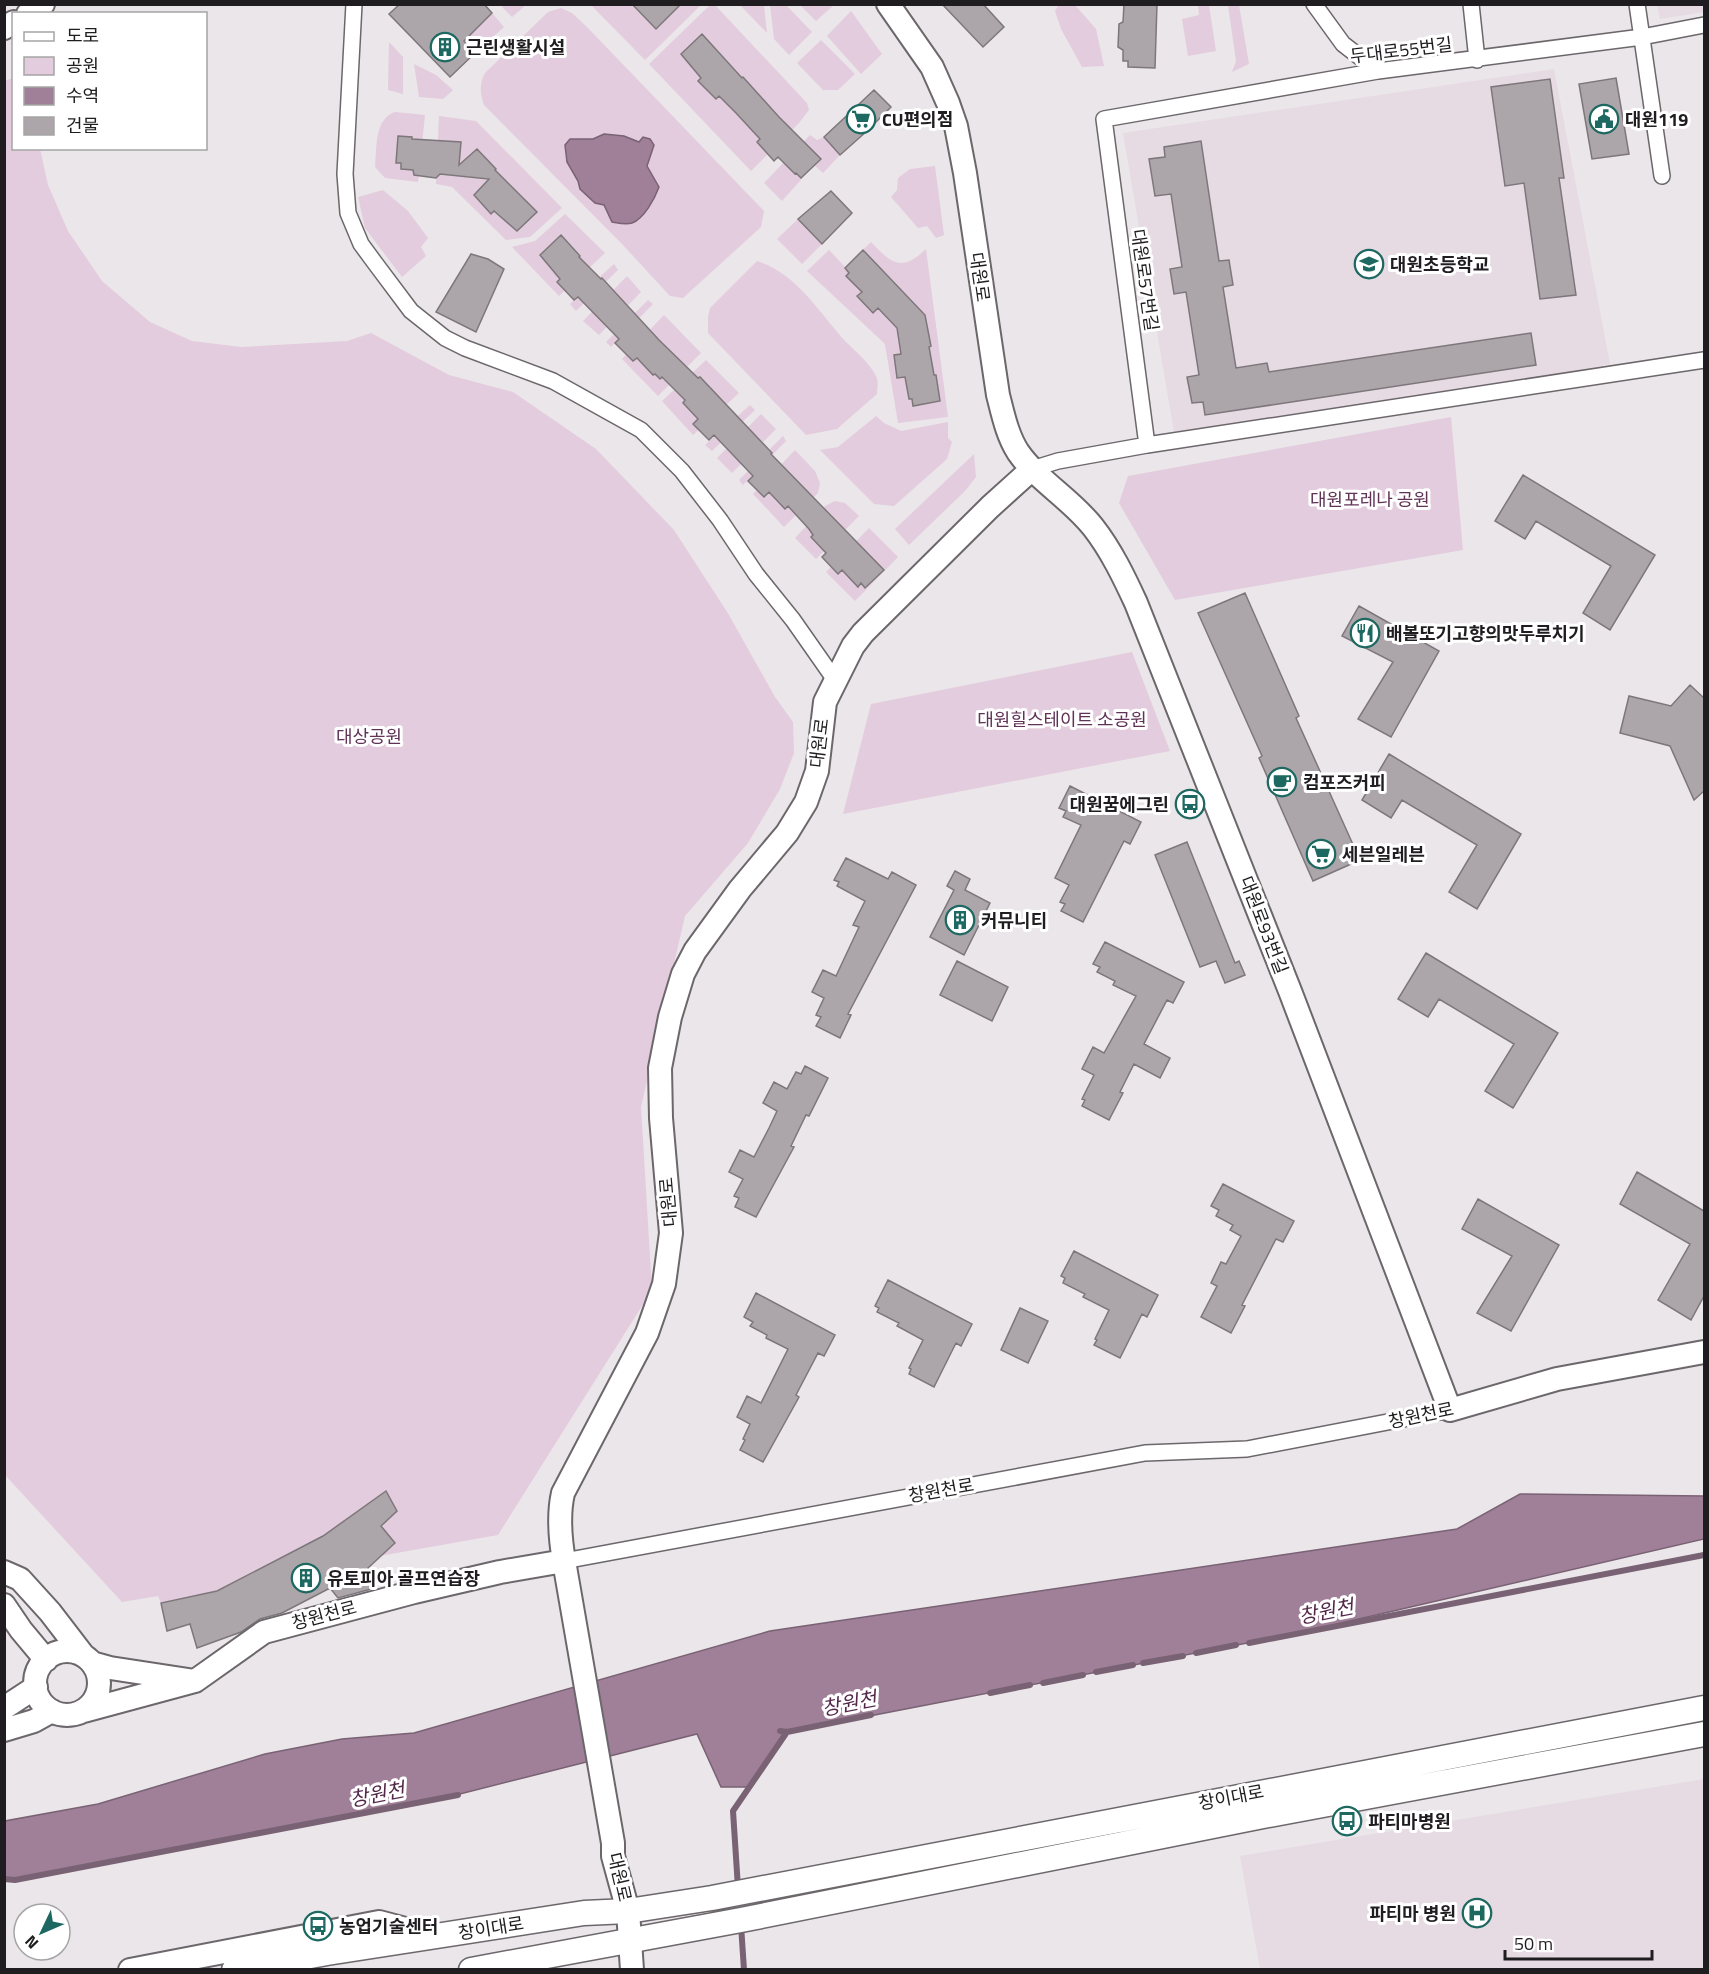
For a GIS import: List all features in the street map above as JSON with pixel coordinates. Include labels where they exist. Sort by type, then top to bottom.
[{"type":"main road","name":"창이대로","points":[[234,1970],[584,1912],[628,1911],[712,1898],[1704,1708]]},
{"type":"main road","name":"창이대로","points":[[471,1970],[768,1915],[1263,1816],[1704,1734]]},
{"type":"street","points":[[354,4],[345,174],[348,213],[361,244],[411,311],[445,338],[465,348],[553,381],[641,430],[682,471],[835,680]]},
{"type":"street","name":"대원로","points":[[632,1970],[628,1911],[613,1856],[613,1843],[560,1536],[560,1513],[563,1493],[647,1333],[664,1284],[671,1233],[661,1118],[660,1068],[676,996],[683,974],[695,951],[740,889],[788,833],[806,802],[817,771],[825,702],[853,646],[863,633],[958,538],[1032,469],[1017,451],[1008,431],[998,395],[956,126],[932,67],[888,4]]},
{"type":"street","points":[[1314,4],[1343,44],[1378,71]]},
{"type":"street","points":[[1471,4],[1477,60]]},
{"type":"street","points":[[1636,4],[1662,176]]},
{"type":"street","name":"두대로55번길","points":[[1104,119],[1378,71],[1642,37],[1704,25]]},
{"type":"street","name":"대원로57번길","points":[[1104,119],[1147,445]]},
{"type":"street","points":[[1032,469],[1058,461],[1147,445],[1704,360]]},
{"type":"street","name":"대원로93번길","points":[[1032,469],[1092,526],[1123,574],[1136,603],[1315,1054],[1450,1410]]},
{"type":"street","name":"창원천로","points":[[195,1681],[264,1632],[414,1592],[564,1561],[1145,1453],[1247,1449],[1450,1410],[1557,1378],[1704,1352]]},
{"type":"street","points":[[4,1572],[20,1579],[50,1612],[97,1672],[99,1683],[97,1694],[84,1711]]},
{"type":"street","points":[[4,1605],[46,1660]]},
{"type":"street","points":[[64,1651],[74,1652],[110,1668],[195,1681],[62,1715],[44,1705],[36,1687],[39,1668],[54,1654],[64,1651]]},
{"type":"street","points":[[4,1708],[36,1687]]},
{"type":"street","points":[[4,1730],[34,1721],[52,1711]]},
{"type":"street","points":[[130,1970],[378,1922],[434,1936]]},
{"type":"shaded area","points":[[1657,5],[1704,5],[1704,12],[1660,19]]},
{"type":"shaded area","name":"대원초등학교","points":[[1554,69],[1610,364],[1535,378],[1174,432],[1123,133]]},
{"type":"shaded area","name":"파티마 병원","points":[[1704,1779],[1704,1969],[1260,1969],[1240,1856]]},
{"type":"green space","points":[[505,4],[526,5],[512,17],[502,7]]},
{"type":"green space","points":[[1059,4],[1075,5],[1096,29],[1104,66],[1082,67],[1061,29],[1055,11]]},
{"type":"green space","points":[[591,5],[701,5],[645,60]]},
{"type":"green space","points":[[710,5],[715,5],[807,103],[809,110],[751,171],[649,64]]},
{"type":"green space","points":[[740,5],[764,5],[767,33]]},
{"type":"green space","points":[[770,5],[786,5],[812,32],[789,55],[774,39]]},
{"type":"green space","points":[[800,5],[834,5],[816,21]]},
{"type":"green space","points":[[1198,5],[1209,5],[1216,51],[1188,56],[1182,19],[1199,15]]},
{"type":"green space","points":[[1228,5],[1239,5],[1249,64],[1232,72],[1236,61]]},
{"type":"green space","points":[[561,8],[572,13],[586,26],[764,211],[761,227],[683,298],[670,296],[622,244],[484,105],[481,89],[485,73],[548,12]]},
{"type":"green space","points":[[851,11],[882,54],[861,74],[827,36]]},
{"type":"green space","points":[[492,13],[504,27],[475,53],[464,41]]},
{"type":"green space","points":[[821,40],[855,74],[838,90],[823,90],[797,63]]},
{"type":"green space","points":[[389,42],[403,57],[403,94],[388,90]]},
{"type":"green space","points":[[414,64],[436,75],[453,90],[443,99],[419,97]]},
{"type":"green space","name":"대상공원","points":[[12,78],[12,150],[40,150],[48,185],[68,231],[102,281],[150,322],[192,341],[241,347],[347,341],[371,333],[449,375],[513,392],[596,449],[674,530],[729,615],[775,697],[793,722],[794,753],[780,789],[748,843],[685,916],[641,1107],[652,1290],[498,1535],[233,1582],[217,1591],[161,1603],[158,1596],[122,1602],[5,1475],[4,81]]},
{"type":"green space","points":[[395,112],[425,115],[418,182],[385,178],[375,167],[380,127],[388,116]]},
{"type":"green space","points":[[439,116],[476,121],[562,208],[530,237],[506,240],[452,187],[436,184]]},
{"type":"green space","points":[[810,135],[817,140],[824,137],[840,155],[823,173],[814,165],[782,201],[764,183]]},
{"type":"green space","points":[[935,166],[944,235],[936,238],[927,226],[918,228],[891,197],[897,190],[898,178],[910,169]]},
{"type":"green space","points":[[383,190],[408,211],[428,238],[421,247],[426,256],[402,277],[365,228],[358,197]]},
{"type":"green space","points":[[565,214],[605,253],[559,296],[512,247],[535,241]]},
{"type":"green space","points":[[798,219],[822,244],[802,264],[777,239]]},
{"type":"green space","points":[[871,242],[891,260],[903,263],[910,261],[926,249],[948,417],[898,423],[885,344],[807,271],[829,250],[845,267]]},
{"type":"green space","points":[[757,261],[784,274],[795,284],[876,376],[877,394],[837,429],[806,435],[708,333],[710,308]]},
{"type":"green space","points":[[614,264],[618,270],[576,311],[570,304]]},
{"type":"green space","points":[[627,276],[641,292],[599,335],[583,321]]},
{"type":"green space","points":[[648,300],[653,304],[611,347],[606,342]]},
{"type":"green space","points":[[664,315],[701,353],[658,396],[622,359]]},
{"type":"green space","points":[[706,360],[739,393],[693,435],[662,401]]},
{"type":"green space","points":[[750,405],[755,410],[712,451],[705,445]]},
{"type":"green space","points":[[761,414],[776,429],[732,473],[717,458]]},
{"type":"green space","points":[[876,416],[884,423],[901,431],[948,422],[948,438],[952,442],[947,459],[894,506],[874,504],[820,450],[838,447]]},
{"type":"green space","name":"대원포레나 공원","points":[[1451,417],[1463,550],[1175,600],[1119,503],[1128,476]]},
{"type":"green space","points":[[783,436],[786,441],[743,485],[739,480]]},
{"type":"green space","points":[[795,450],[815,471],[820,483],[818,493],[784,527],[753,494]]},
{"type":"green space","points":[[974,454],[976,477],[965,491],[909,545],[895,529]]},
{"type":"green space","points":[[835,501],[845,503],[859,516],[816,559],[795,538],[825,506]]},
{"type":"green space","points":[[869,528],[898,557],[855,601],[826,572]]},
{"type":"green space","name":"대원힐스테이트 소공원","points":[[1132,652],[1170,751],[843,814],[871,704]]},
{"type":"water","points":[[604,134],[624,136],[639,142],[643,137],[650,139],[654,145],[647,166],[659,187],[645,213],[632,223],[612,222],[604,205],[595,203],[580,189],[567,162],[565,145],[570,139],[593,139]]},
{"type":"water","points":[[1520,1494],[1704,1496],[1704,1539],[1294,1634],[787,1732],[750,1787],[721,1787],[697,1734],[452,1796],[15,1880],[5,1880],[5,1821],[98,1804],[265,1754],[342,1739],[414,1733],[770,1631],[1457,1529]]},
{"type":"building","name":"근린생활시설","points":[[400,4],[484,4],[492,13],[464,41],[475,53],[450,77],[389,14]]},
{"type":"building","points":[[632,4],[681,4],[656,29]]},
{"type":"building","points":[[942,4],[983,4],[1004,27],[983,47]]},
{"type":"building","points":[[1124,4],[1157,4],[1155,68],[1128,67],[1128,61],[1123,61],[1123,50],[1118,47],[1119,24],[1123,22]]},
{"type":"building","points":[[702,34],[821,159],[801,178],[778,157],[774,161],[757,142],[760,139],[736,113],[719,96],[716,99],[698,81],[701,78],[681,54]]},
{"type":"building","name":"대원119","points":[[1616,78],[1629,154],[1592,159],[1579,84]]},
{"type":"building","points":[[1550,79],[1564,178],[1559,178],[1576,295],[1540,299],[1524,183],[1505,186],[1491,87]]},
{"type":"building","name":"CU편의점","points":[[874,90],[891,107],[840,155],[824,137]]},
{"type":"building","points":[[398,136],[461,142],[459,165],[477,149],[537,212],[517,231],[494,211],[491,214],[474,195],[489,179],[440,174],[436,178],[414,175],[413,170],[401,169],[401,163],[396,163]]},
{"type":"building","points":[[1201,141],[1219,261],[1229,260],[1233,285],[1223,287],[1236,368],[1267,363],[1269,372],[1531,333],[1536,365],[1205,415],[1203,402],[1192,403],[1187,377],[1199,375],[1186,292],[1174,294],[1170,269],[1182,267],[1171,194],[1155,196],[1149,159],[1165,157],[1164,147]]},
{"type":"building","points":[[831,191],[852,213],[822,244],[798,219]]},
{"type":"building","points":[[561,235],[579,257],[602,278],[659,340],[698,378],[700,377],[884,570],[865,588],[861,583],[858,587],[842,570],[838,574],[822,557],[826,553],[811,537],[813,535],[809,529],[788,506],[785,509],[769,492],[764,497],[748,481],[753,476],[714,435],[709,440],[693,424],[698,419],[683,403],[685,400],[662,377],[660,379],[655,374],[653,375],[637,358],[633,361],[615,343],[619,339],[578,297],[574,300],[557,282],[560,279],[540,255]]},
{"type":"building","points":[[863,250],[925,315],[940,401],[913,406],[912,399],[909,399],[905,377],[897,378],[894,355],[901,354],[897,328],[878,308],[873,313],[857,296],[862,292],[846,276],[849,273],[845,268]]},
{"type":"building","points":[[471,254],[488,259],[504,269],[476,332],[436,312]]},
{"type":"building","points":[[1523,475],[1655,555],[1610,630],[1583,613],[1611,566],[1536,521],[1525,539],[1495,521]]},
{"type":"building","points":[[1245,593],[1299,716],[1296,718],[1360,860],[1313,881],[1259,758],[1262,756],[1198,613]]},
{"type":"building","points":[[1359,606],[1439,651],[1391,737],[1358,719],[1393,662],[1342,636]]},
{"type":"building","points":[[1690,685],[1704,698],[1704,791],[1694,800],[1670,746],[1620,733],[1629,696],[1671,706]]},
{"type":"building","points":[[1389,754],[1521,834],[1477,909],[1449,892],[1477,845],[1402,800],[1391,818],[1362,800]]},
{"type":"building","points":[[1070,786],[1141,822],[1130,844],[1124,841],[1083,922],[1061,911],[1065,904],[1060,902],[1069,885],[1055,878],[1081,825],[1063,817],[1066,811],[1059,808]]},
{"type":"building","points":[[1187,842],[1235,963],[1239,961],[1245,975],[1225,983],[1216,961],[1200,967],[1155,855]]},
{"type":"building","points":[[846,858],[888,879],[892,872],[916,885],[848,1014],[851,1015],[840,1038],[816,1026],[821,1017],[816,1015],[824,998],[812,992],[823,970],[836,976],[859,927],[853,925],[865,901],[837,886],[839,882],[834,880]]},
{"type":"building","name":"커뮤니티","points":[[955,871],[970,879],[965,890],[990,903],[964,955],[930,937],[954,890],[947,886]]},
{"type":"building","points":[[1105,942],[1184,982],[1173,1003],[1167,1000],[1144,1044],[1170,1058],[1160,1078],[1134,1064],[1109,1120],[1082,1106],[1085,1100],[1082,1099],[1094,1075],[1082,1069],[1093,1047],[1104,1053],[1136,996],[1113,985],[1115,981],[1097,972],[1100,967],[1093,964]]},
{"type":"building","points":[[1426,953],[1558,1033],[1513,1108],[1485,1091],[1514,1044],[1439,999],[1428,1017],[1398,999]]},
{"type":"building","name":"커뮤니티","points":[[957,961],[1008,987],[992,1021],[940,995]]},
{"type":"building","points":[[805,1066],[828,1078],[809,1116],[806,1115],[791,1146],[794,1147],[756,1217],[735,1207],[739,1198],[734,1196],[743,1179],[729,1172],[740,1150],[754,1157],[769,1128],[777,1111],[763,1103],[774,1082],[787,1089],[796,1072],[801,1074]]},
{"type":"building","points":[[1637,1172],[1704,1211],[1704,1296],[1691,1320],[1658,1300],[1690,1244],[1620,1204]]},
{"type":"building","points":[[1223,1184],[1294,1221],[1283,1242],[1276,1239],[1242,1305],[1245,1306],[1231,1333],[1201,1317],[1217,1286],[1211,1283],[1221,1262],[1226,1264],[1241,1236],[1230,1230],[1233,1225],[1216,1216],[1219,1210],[1211,1206]]},
{"type":"building","points":[[1478,1199],[1559,1245],[1511,1331],[1477,1313],[1512,1256],[1462,1229]]},
{"type":"building","points":[[1074,1251],[1158,1295],[1147,1317],[1142,1314],[1120,1358],[1094,1345],[1109,1310],[1083,1297],[1085,1294],[1063,1283],[1065,1278],[1061,1276]]},
{"type":"building","points":[[888,1280],[972,1324],[961,1346],[956,1343],[934,1387],[909,1374],[911,1369],[909,1368],[923,1340],[897,1326],[899,1323],[877,1312],[879,1308],[875,1306]]},
{"type":"building","points":[[756,1293],[835,1335],[824,1356],[818,1353],[796,1395],[799,1397],[763,1462],[740,1450],[750,1424],[737,1417],[747,1396],[761,1403],[788,1349],[766,1338],[767,1335],[750,1326],[753,1322],[744,1317]]},
{"type":"building","points":[[1020,1308],[1048,1321],[1028,1363],[1001,1350]]},
{"type":"building","name":"유토피아 골프연습장","points":[[386,1491],[397,1511],[381,1526],[395,1543],[368,1568],[375,1588],[338,1598],[330,1588],[282,1613],[260,1619],[241,1632],[197,1648],[190,1624],[167,1631],[161,1603],[217,1591],[323,1536]]},
{"type":"waterway","name":"창원천","points":[[1249,1643],[1704,1555]]},
{"type":"waterway","name":"창원천","points":[[1196,1653],[1236,1645]]},
{"type":"waterway","name":"창원천","points":[[1143,1663],[1183,1656]]},
{"type":"waterway","name":"창원천","points":[[1096,1672],[1133,1665]]},
{"type":"waterway","name":"창원천","points":[[1043,1683],[1083,1675]]},
{"type":"waterway","name":"창원천","points":[[990,1693],[1030,1685]]},
{"type":"waterway","name":"창원천","points":[[780,1731],[787,1732],[871,1715]]},
{"type":"waterway","points":[[738,1888],[733,1811],[787,1732]]},
{"type":"waterway","name":"창원천","points":[[4,1879],[15,1880],[458,1795]]},
{"type":"waterway","points":[[741,1925],[744,1970]]},
{"type":"place","name":"근린생활시설","points":[[445,47]]},
{"type":"place","name":"CU편의점","points":[[861,119]]},
{"type":"place","name":"대원119","points":[[1604,119]]},
{"type":"place","name":"대원초등학교","points":[[1369,264]]},
{"type":"place","name":"배볼또기고향의맛두루치기","points":[[1365,633]]},
{"type":"place","name":"컴포즈커피","points":[[1282,782]]},
{"type":"place","name":"대원꿈에그린","points":[[1190,804]]},
{"type":"place","name":"세븐일레븐","points":[[1321,854]]},
{"type":"place","name":"커뮤니티","points":[[960,920]]},
{"type":"place","name":"유토피아 골프연습장","points":[[306,1578]]},
{"type":"place","name":"파티마병원","points":[[1347,1821]]},
{"type":"place","name":"파티마 병원","points":[[1477,1913]]},
{"type":"place","name":"농업기술센터","points":[[318,1926]]}]
